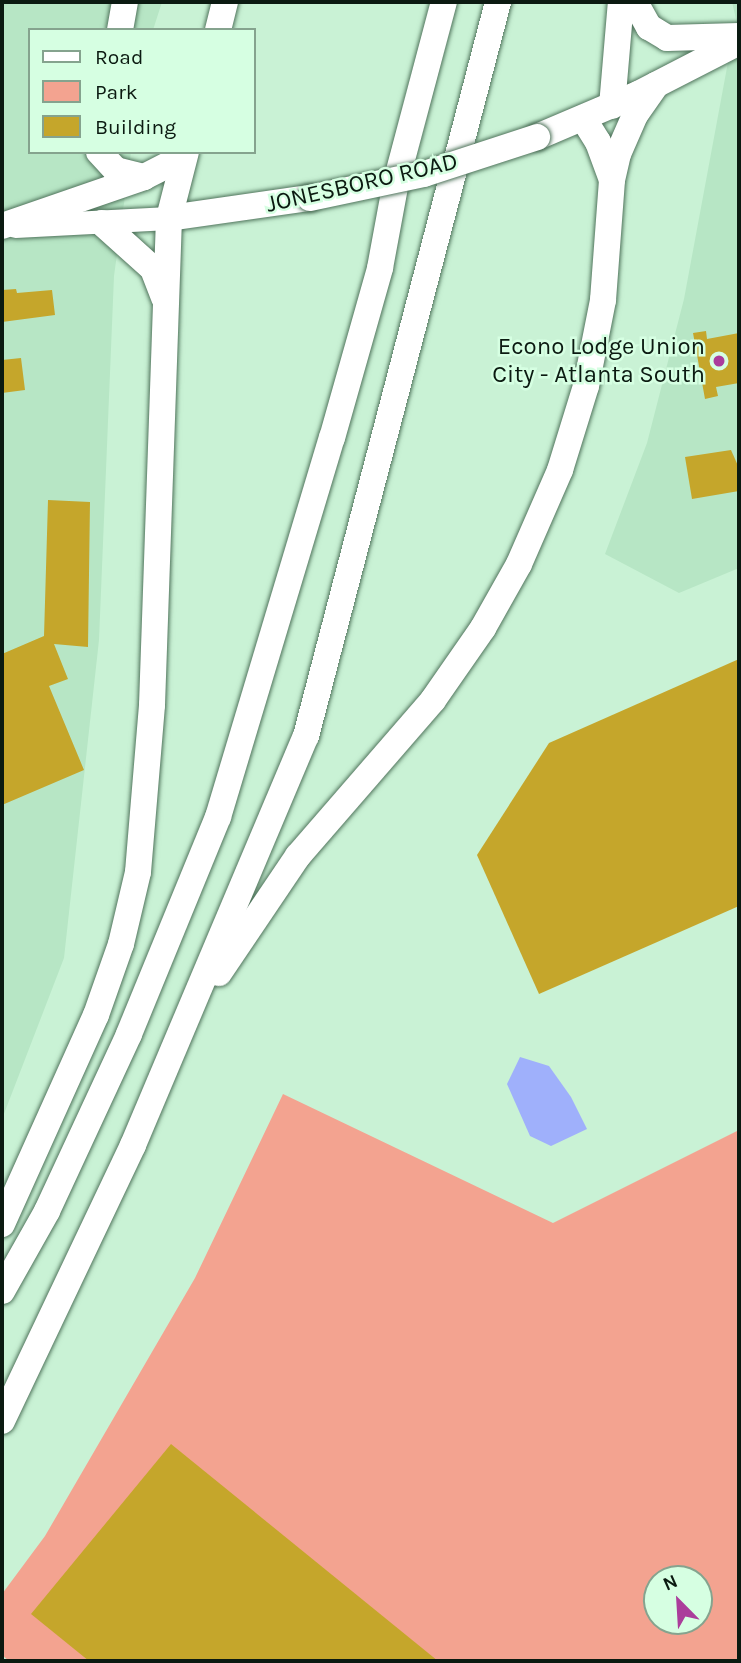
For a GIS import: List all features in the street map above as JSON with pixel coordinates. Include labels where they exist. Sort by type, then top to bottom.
[{"type":"highway","points":[[120,28],[125,2]]},
{"type":"highway","points":[[218,28],[225,2]]},
{"type":"highway","points":[[2,1291],[47,1211],[129,1034],[218,817],[340,412],[444,2]]},
{"type":"highway","points":[[2,1421],[187,1020],[306,736],[498,2]]},
{"type":"highway","points":[[612,106],[621,2]]},
{"type":"highway","points":[[635,2],[649,27],[667,38],[739,36]]},
{"type":"highway","name":"JONESBORO ROAD","points":[[169,218],[310,198],[424,174],[537,136],[612,106],[739,42]]},
{"type":"highway","points":[[187,1020],[298,856],[433,700],[483,628],[519,564],[560,470],[586,386],[603,300],[612,180],[635,115],[656,85]]},
{"type":"highway","points":[[583,118],[598,142],[612,180]]},
{"type":"highway","points":[[101,154],[116,170],[144,177]]},
{"type":"highway","points":[[2,226],[144,177],[176,161],[182,154]]},
{"type":"highway","points":[[2,1224],[96,1015],[121,944],[138,872],[152,705],[169,218],[184,154]]},
{"type":"highway","points":[[102,223],[153,270],[166,302]]},
{"type":"main road","name":"JONESBORO ROAD","points":[[2,226],[169,218]]},
{"type":"shaded area","points":[[2,2],[162,2],[154,28],[28,28],[28,154],[131,154],[114,276],[99,640],[64,958],[2,1119]]},
{"type":"shaded area","points":[[732,2],[739,2],[739,568],[679,593],[605,554],[647,443],[684,299],[736,19]]},
{"type":"green space","points":[[283,1094],[553,1223],[739,1130],[739,1661],[9,1661],[2,1655],[2,1594],[45,1536],[195,1278]]},
{"type":"water","points":[[520,1057],[549,1066],[571,1097],[587,1129],[551,1146],[530,1136],[507,1084]]},
{"type":"building","points":[[16,289],[17,293],[52,290],[55,315],[2,322],[2,290]]},
{"type":"building","name":"Econo Lodge Union City - Atlanta South","points":[[706,331],[707,339],[739,333],[739,383],[716,387],[718,396],[705,399],[693,333]]},
{"type":"building","points":[[21,358],[25,390],[2,393],[2,360]]},
{"type":"building","points":[[731,450],[739,468],[739,491],[692,499],[685,457]]},
{"type":"building","points":[[48,500],[90,502],[88,647],[54,644],[68,679],[49,686],[84,770],[2,805],[2,654],[44,636]]},
{"type":"building","points":[[739,659],[739,906],[539,994],[477,855],[549,743]]},
{"type":"building","points":[[171,1444],[438,1661],[89,1661],[31,1614]]},
{"type":"place","name":"Econo Lodge Union City - Atlanta South","points":[[719,361]]}]
